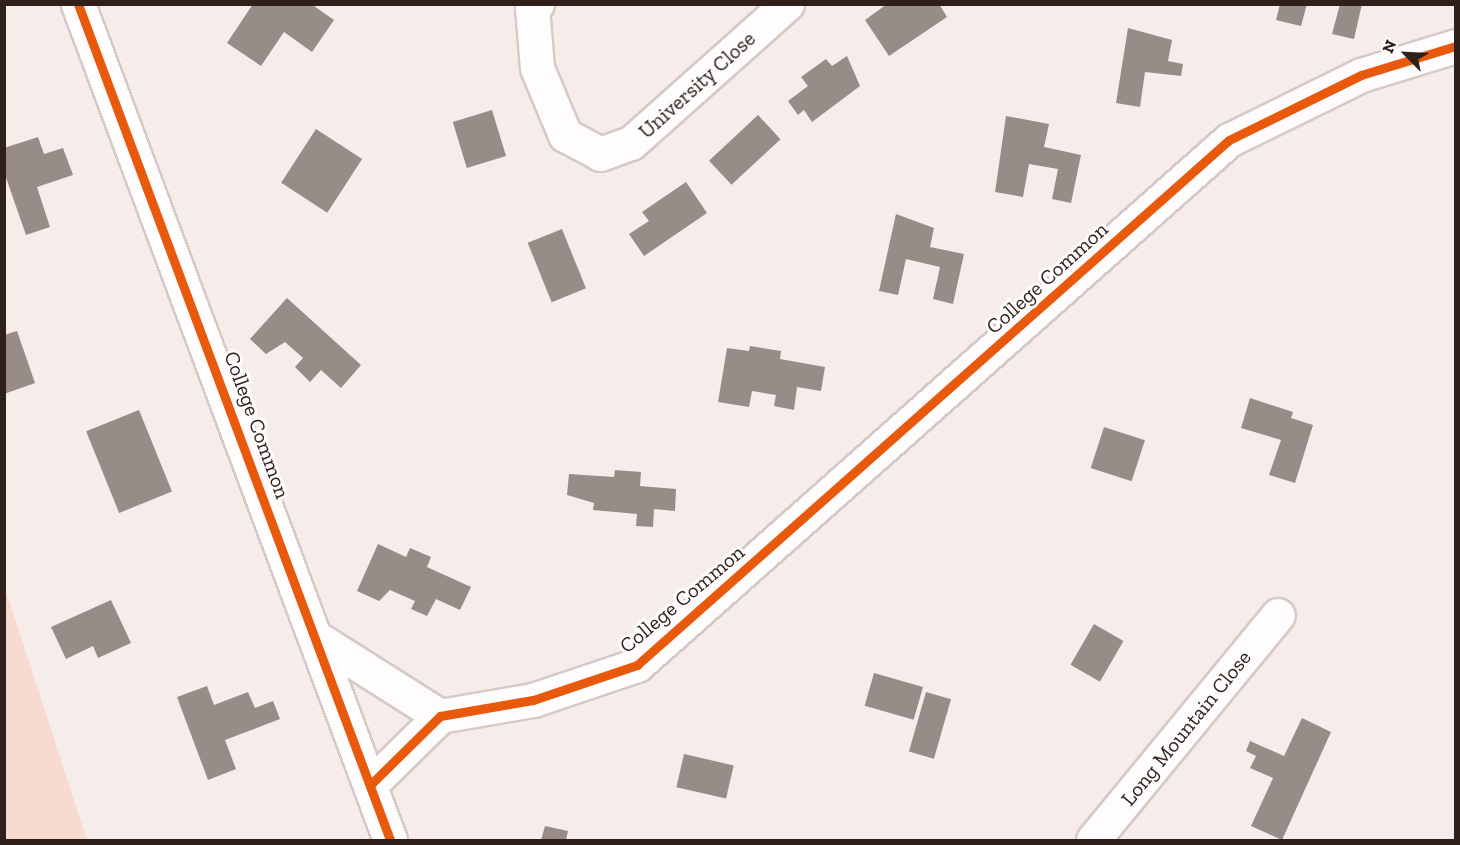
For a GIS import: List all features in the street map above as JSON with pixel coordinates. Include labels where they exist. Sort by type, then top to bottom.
[{"type":"street","name":"College Common","points":[[78,4],[390,840]]},
{"type":"street","name":"University Close","points":[[537,4],[532,6],[537,68],[565,135],[600,154],[631,143],[787,4]]},
{"type":"street","name":"College Common","points":[[440,716],[533,700],[637,665],[1229,140],[1361,75],[1455,46]]},
{"type":"street","name":"Long Mountain Close","points":[[1093,840],[1278,615]]},
{"type":"street","points":[[315,637],[440,716],[370,785]]},
{"type":"shaded area","points":[[5,588],[87,840],[5,840]]},
{"type":"building","points":[[253,4],[311,4],[334,20],[312,52],[284,32],[261,66],[227,43]]},
{"type":"building","points":[[887,4],[939,4],[947,17],[889,56],[865,20]]},
{"type":"building","points":[[1280,4],[1307,4],[1301,26],[1276,20]]},
{"type":"building","points":[[1340,4],[1362,4],[1354,39],[1332,34]]},
{"type":"building","points":[[1128,28],[1172,40],[1168,61],[1183,64],[1181,76],[1145,72],[1140,107],[1116,103]]},
{"type":"building","points":[[847,56],[860,86],[812,122],[804,110],[798,115],[788,101],[808,86],[801,77],[826,59],[832,66]]},
{"type":"building","points":[[492,110],[506,156],[467,168],[453,122]]},
{"type":"building","points":[[758,115],[781,139],[732,185],[709,161]]},
{"type":"building","points":[[1006,116],[1049,124],[1044,147],[1081,155],[1071,203],[1052,199],[1058,169],[1029,164],[1023,197],[995,192]]},
{"type":"building","points":[[316,129],[362,159],[327,213],[281,183]]},
{"type":"building","points":[[38,137],[44,154],[63,148],[73,175],[37,187],[50,227],[26,235],[4,172],[4,148]]},
{"type":"building","points":[[686,182],[707,213],[644,256],[629,234],[649,221],[642,212]]},
{"type":"building","points":[[896,214],[934,228],[930,247],[964,254],[953,304],[933,299],[940,267],[906,259],[898,295],[879,291]]},
{"type":"building","points":[[562,229],[586,288],[552,302],[528,243]]},
{"type":"building","points":[[287,298],[361,365],[341,388],[321,370],[310,382],[295,367],[303,358],[285,342],[266,354],[250,339]]},
{"type":"building","points":[[17,331],[35,383],[4,394],[4,335]]},
{"type":"building","points":[[750,346],[781,351],[780,359],[825,367],[821,391],[797,387],[794,410],[774,406],[776,395],[752,391],[749,407],[718,402],[727,348],[749,351]]},
{"type":"building","points":[[1250,398],[1293,412],[1291,418],[1313,425],[1295,483],[1269,475],[1281,440],[1241,428]]},
{"type":"building","points":[[139,410],[172,492],[119,513],[86,431]]},
{"type":"building","points":[[1104,427],[1145,440],[1132,481],[1091,468]]},
{"type":"building","points":[[615,470],[641,472],[640,486],[676,489],[675,511],[654,509],[653,527],[636,526],[637,514],[593,510],[594,503],[567,495],[569,474],[614,477]]},
{"type":"building","points":[[378,544],[406,557],[410,548],[431,557],[427,567],[471,587],[460,610],[436,599],[427,616],[411,609],[415,601],[390,590],[379,601],[357,591]]},
{"type":"building","points":[[111,600],[131,643],[98,658],[93,646],[66,659],[51,627]]},
{"type":"building","points":[[1094,624],[1123,641],[1100,682],[1070,665]]},
{"type":"building","points":[[874,673],[923,687],[914,720],[865,706]]},
{"type":"building","points":[[207,686],[214,705],[248,692],[255,708],[273,701],[280,719],[225,740],[236,769],[208,780],[177,697]]},
{"type":"building","points":[[926,692],[951,699],[934,759],[909,752]]},
{"type":"building","points":[[1302,718],[1331,732],[1282,840],[1251,826],[1273,778],[1250,768],[1256,756],[1246,751],[1250,741],[1284,756]]},
{"type":"building","points":[[684,754],[734,765],[726,799],[676,787]]},
{"type":"building","points":[[545,826],[568,831],[566,840],[541,840]]},
{"type":"cycle path","points":[[78,4],[390,840]]},
{"type":"cycle path","points":[[370,785],[440,716],[533,700],[637,665],[1229,140],[1361,75],[1456,46]]}]
